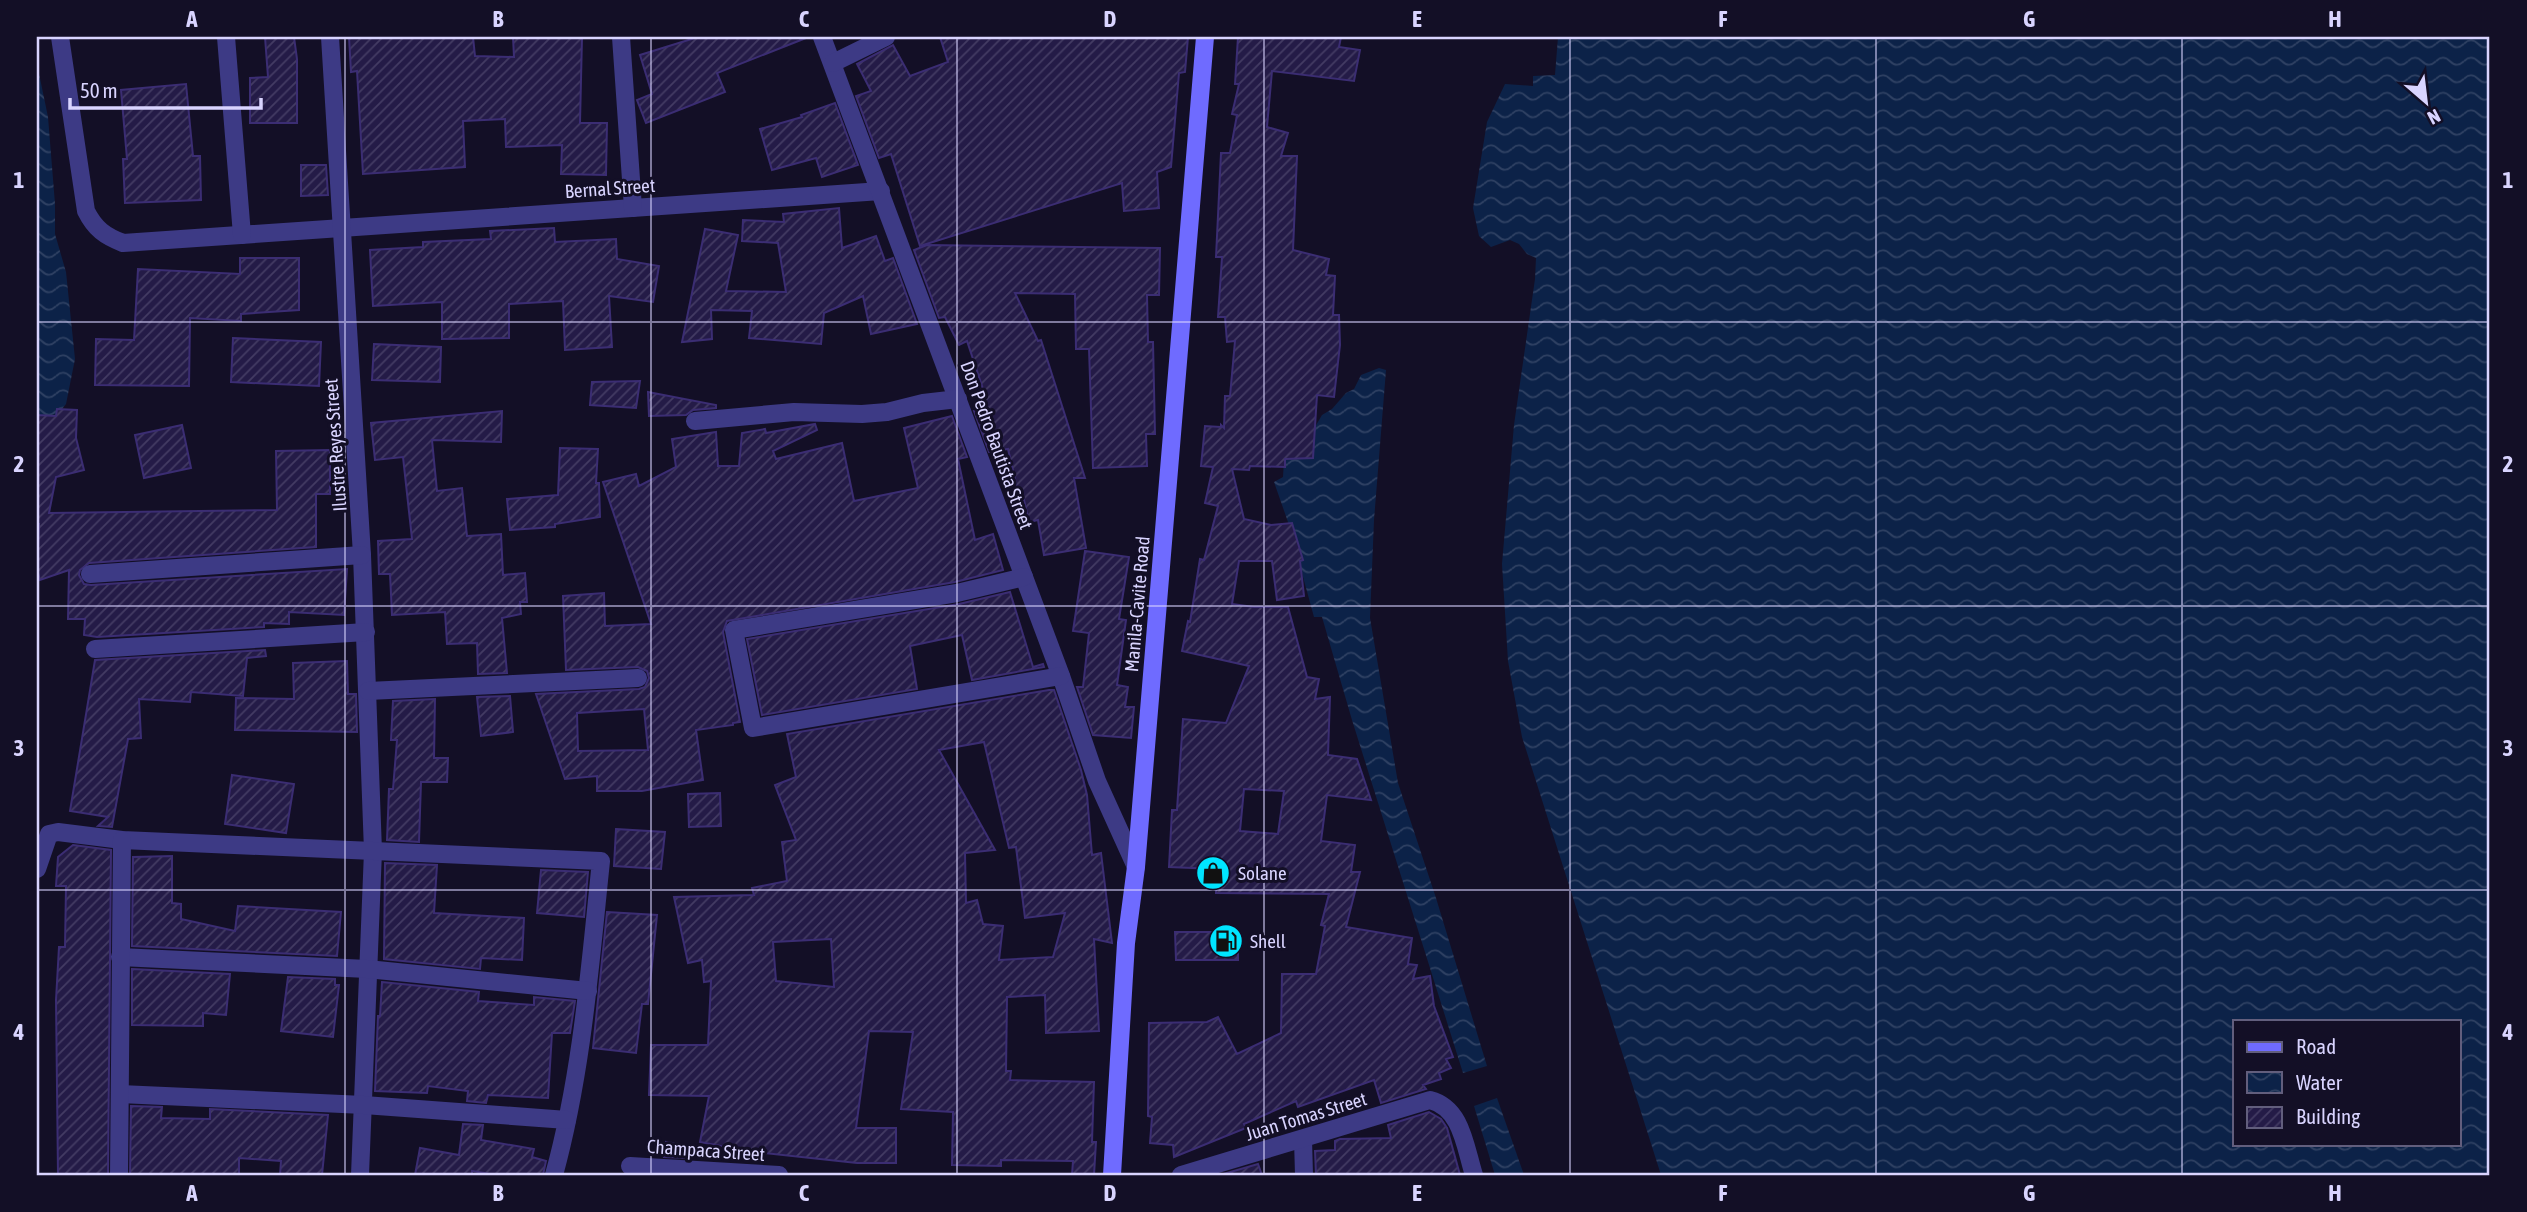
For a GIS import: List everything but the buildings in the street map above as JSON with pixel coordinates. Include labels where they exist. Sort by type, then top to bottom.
[{"type":"main road","name":"Manila-Cavite Road","points":[[1112,1175],[1126,954],[1136,867],[1205,37]]},
{"type":"street","name":"Bernal Street","points":[[60,37],[86,211],[94,227],[108,237],[124,243],[881,191]]},
{"type":"street","points":[[226,37],[242,234]]},
{"type":"street","name":"Ilustre Reyes Street","points":[[330,37],[362,555],[373,851],[360,1175]]},
{"type":"street","points":[[621,37],[633,208]]},
{"type":"street","name":"Don Pedro Bautista Street","points":[[822,37],[1061,676],[1097,780],[1136,867]]},
{"type":"street","points":[[833,63],[886,37]]},
{"type":"street","points":[[695,421],[794,412],[887,412],[923,403],[958,399]]},
{"type":"street","points":[[90,573],[362,555]]},
{"type":"street","points":[[1024,577],[957,593],[734,630],[753,728],[1061,676]]},
{"type":"street","points":[[95,649],[366,632]]},
{"type":"street","points":[[368,691],[638,678]]},
{"type":"street","points":[[37,869],[50,834],[58,832],[122,840],[601,861],[588,990],[567,1121],[554,1175]]},
{"type":"street","points":[[119,1175],[122,840]]},
{"type":"street","points":[[120,957],[367,969],[588,990]]},
{"type":"street","points":[[120,1094],[364,1105],[567,1121]]},
{"type":"street","name":"Juan Tomas Street","points":[[1181,1175],[1430,1100],[1443,1103],[1456,1118],[1474,1175]]},
{"type":"street","points":[[1303,1139],[1304,1175]]},
{"type":"street","name":"Champaca Street","points":[[630,1166],[779,1175]]},
{"type":"water","points":[[1558,37],[2490,37],[2490,1175],[1661,1175],[1522,737],[1508,661],[1502,564],[1514,425],[1536,258],[1510,240],[1491,247],[1479,236],[1473,208],[1487,122],[1505,84],[1533,86],[1533,76],[1555,75]]},
{"type":"water","points":[[37,64],[48,117],[55,234],[66,272],[75,359],[66,404],[58,414],[37,417]]},
{"type":"water","points":[[1379,368],[1386,370],[1374,520],[1370,618],[1398,783],[1487,1066],[1463,1073],[1322,617],[1314,617],[1274,482],[1283,477],[1284,461],[1289,451],[1308,439],[1322,415],[1354,389],[1361,375]]},
{"type":"water","points":[[1497,1098],[1524,1175],[1495,1175],[1474,1106]]},
{"type":"place","name":"Solane","points":[[1213,873]]},
{"type":"place","name":"Shell","points":[[1226,941]]}]
